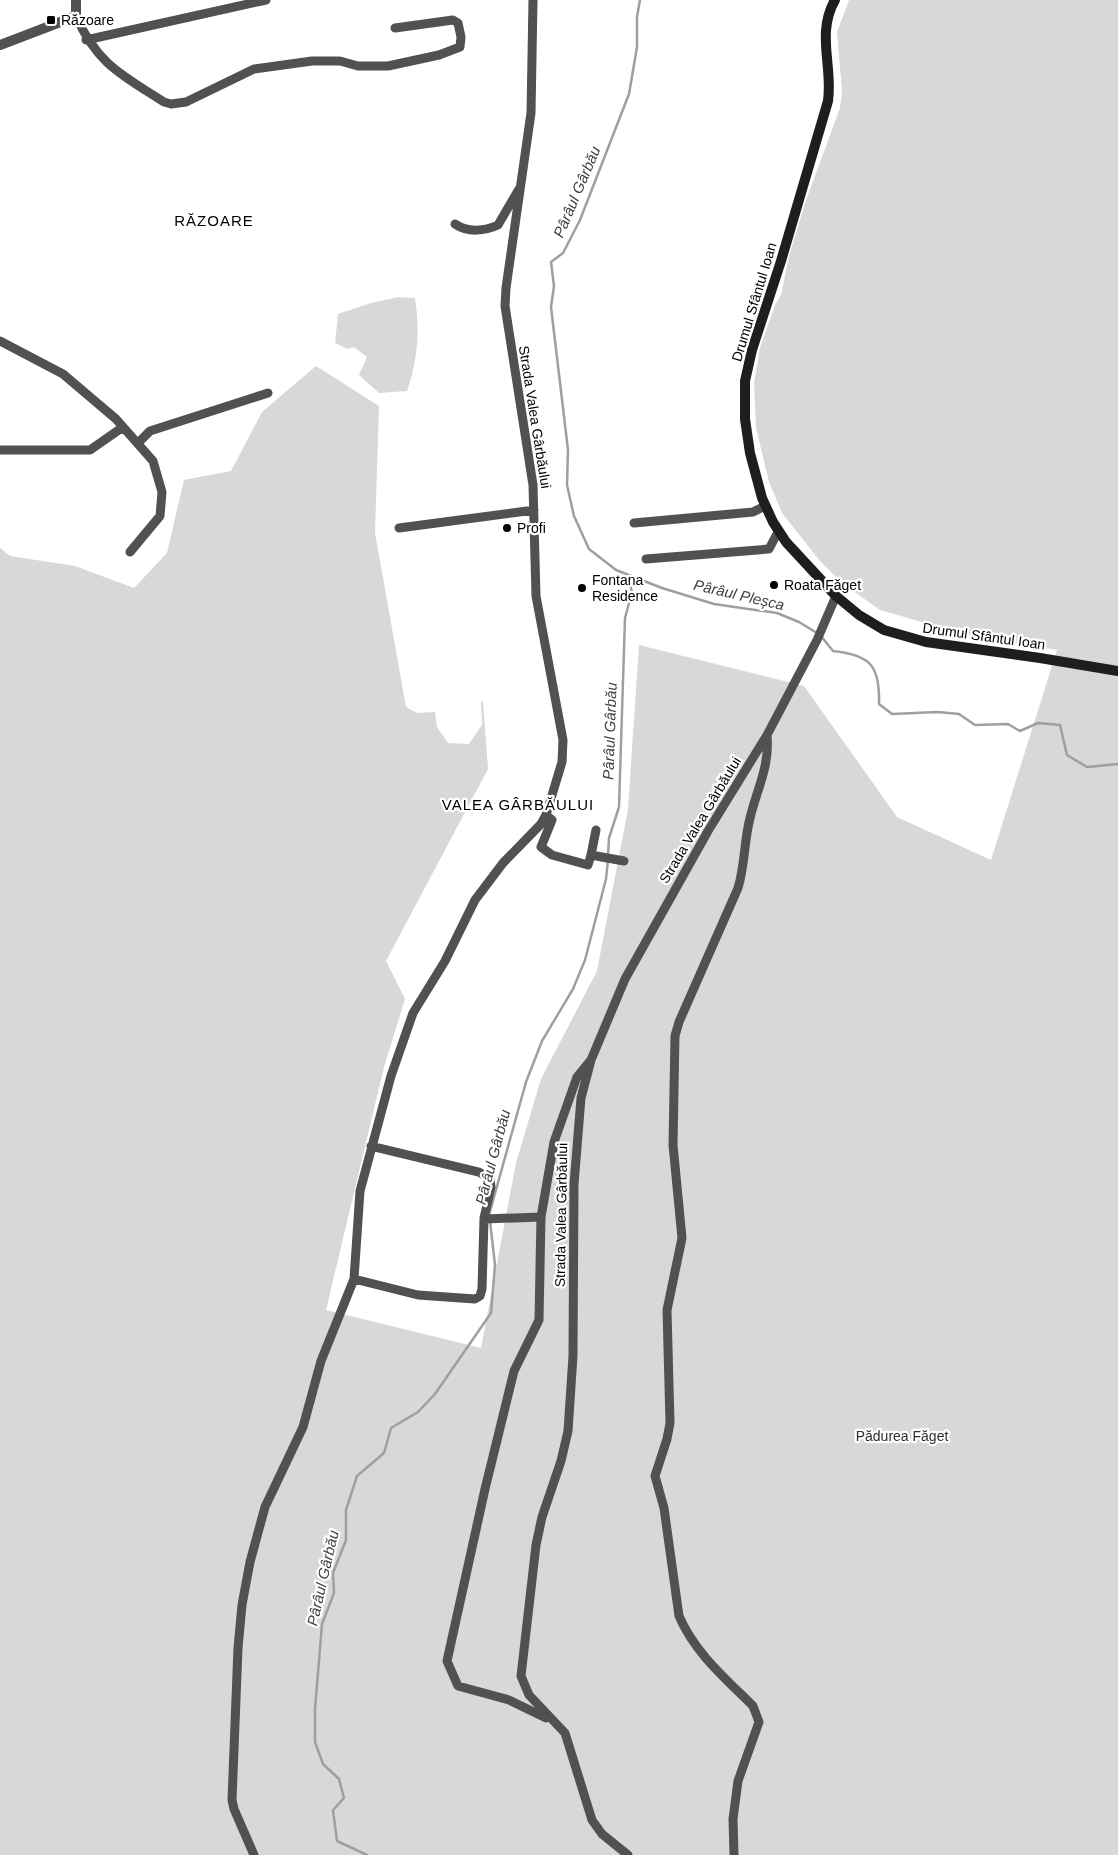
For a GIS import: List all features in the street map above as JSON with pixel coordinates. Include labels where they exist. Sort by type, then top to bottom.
[{"type":"main road","name":"Drumul Sfântul Ioan","points":[[834,0],[825,24],[830,88],[826,112],[749,360],[745,381],[746,419],[750,453],[765,506],[778,532],[802,561],[836,596],[870,622],[889,632],[915,640],[1118,671]]},
{"type":"street","points":[[76,0],[76,16],[86,40],[108,64],[164,102],[180,104],[254,69],[312,61],[340,61],[358,66],[388,66],[450,52],[460,47],[461,44],[458,23],[453,20],[395,28]]},
{"type":"street","points":[[86,40],[266,0]]},
{"type":"street","name":"Strada Valea Gârbăului","points":[[534,0],[531,114],[505,306],[530,462],[534,510],[536,596],[563,740],[562,762],[546,815]]},
{"type":"street","points":[[0,45],[76,16]]},
{"type":"street","name":"Strada Valea Gârbăului","points":[[455,224],[474,230],[484,230],[498,225],[522,182]]},
{"type":"street","points":[[0,341],[63,374],[123,427],[152,461],[162,492],[160,516],[130,552]]},
{"type":"street","points":[[138,443],[150,431],[268,394]]},
{"type":"street","points":[[0,450],[90,450],[123,427]]},
{"type":"street","points":[[634,523],[753,512],[765,506]]},
{"type":"street","points":[[399,528],[534,510]]},
{"type":"street","points":[[646,559],[769,549],[778,532]]},
{"type":"street","name":"Strada Valea Gârbăului","points":[[628,1855],[602,1834],[592,1820],[568,1740],[557,1724],[540,1708],[524,1688],[522,1661],[536,1546],[568,1431],[573,1356],[574,1184],[581,1098],[591,1060],[625,979],[708,831],[767,735],[817,640],[836,596]]},
{"type":"street","points":[[734,1855],[733,1819],[738,1781],[758,1728],[759,1717],[753,1706],[698,1649],[679,1616],[664,1508],[655,1476],[670,1423],[667,1310],[682,1238],[673,1145],[675,1036],[684,1009],[738,888],[744,868],[750,817],[766,770],[768,756],[767,735]]},
{"type":"street","points":[[254,1855],[232,1800],[238,1648],[242,1605],[250,1562],[265,1507],[303,1427],[321,1361],[354,1279],[358,1207],[371,1146],[390,1076],[413,1013],[445,962],[475,900],[503,863],[541,824],[546,815],[552,820],[542,847],[552,856],[588,865],[596,830]]},
{"type":"street","points":[[590,855],[624,862]]},
{"type":"street","points":[[557,1724],[509,1700],[458,1686],[447,1661],[485,1489],[514,1371],[539,1320],[541,1217],[554,1142],[577,1077],[591,1060]]},
{"type":"street","points":[[354,1279],[418,1295],[475,1298],[480,1296],[482,1289],[491,1187],[490,1179],[479,1172],[371,1146]]},
{"type":"street","points":[[488,1218],[541,1217]]},
{"type":"green space","name":"Pădurea Făget","points":[[849,0],[1118,0],[1118,1855],[0,1855],[0,548],[10,556],[75,566],[134,588],[167,553],[184,480],[231,471],[262,412],[316,366],[379,406],[375,533],[406,707],[417,713],[435,712],[437,727],[448,743],[469,744],[482,725],[481,702],[483,701],[488,769],[386,961],[405,999],[384,1067],[326,1310],[481,1348],[516,1163],[541,1079],[597,971],[628,809],[639,645],[804,686],[897,817],[991,860],[1057,650],[967,635],[880,610],[842,583],[820,561],[782,513],[769,482],[756,428],[754,383],[760,348],[775,305],[781,295],[789,256],[805,203],[840,108],[842,91],[837,32]]},
{"type":"green space","points":[[399,297],[415,298],[418,333],[414,368],[407,391],[379,393],[359,375],[367,357],[354,347],[348,349],[335,343],[338,314],[371,303]]},
{"type":"waterway","name":"Pârâul Gârbău","points":[[640,0],[637,17],[637,47],[629,94],[580,220],[563,253],[551,262],[554,286],[551,307],[568,450],[567,485],[574,516],[589,549],[616,570],[662,588],[714,604],[777,613],[799,622],[817,633]]},
{"type":"waterway","name":"Pârâul Gârbău","points":[[608,855],[609,838],[619,807],[625,618],[632,592],[627,574]]},
{"type":"waterway","name":"Pârâul Pleșca","points":[[821,636],[833,651],[856,656],[871,665],[878,680],[879,704],[892,714],[938,712],[959,714],[975,725],[1008,724],[1020,731],[1038,723],[1060,725],[1067,755],[1087,767],[1118,764]]},
{"type":"waterway","name":"Pârâul Gârbău","points":[[489,1215],[526,1082],[542,1041],[573,989],[585,960],[606,879],[608,860]]},
{"type":"waterway","name":"Pârâul Gârbău","points":[[367,1855],[337,1841],[333,1810],[344,1798],[339,1779],[323,1764],[315,1742],[315,1709],[322,1624],[334,1593],[333,1573],[346,1540],[346,1510],[357,1476],[384,1453],[391,1428],[418,1412],[435,1394],[491,1313],[495,1265],[490,1221]]},
{"type":"place","name":"Răzoare","points":[[51,20]]},
{"type":"place","name":"Profi","points":[[507,528]]},
{"type":"place","name":"Roata Făget","points":[[774,585]]},
{"type":"place","name":"Fontana Residence","points":[[582,588]]},
{"type":"district","name":"RĂZOARE","points":[[214,221]]},
{"type":"district","name":"VALEA GÂRBĂULUI","points":[[518,805]]}]
